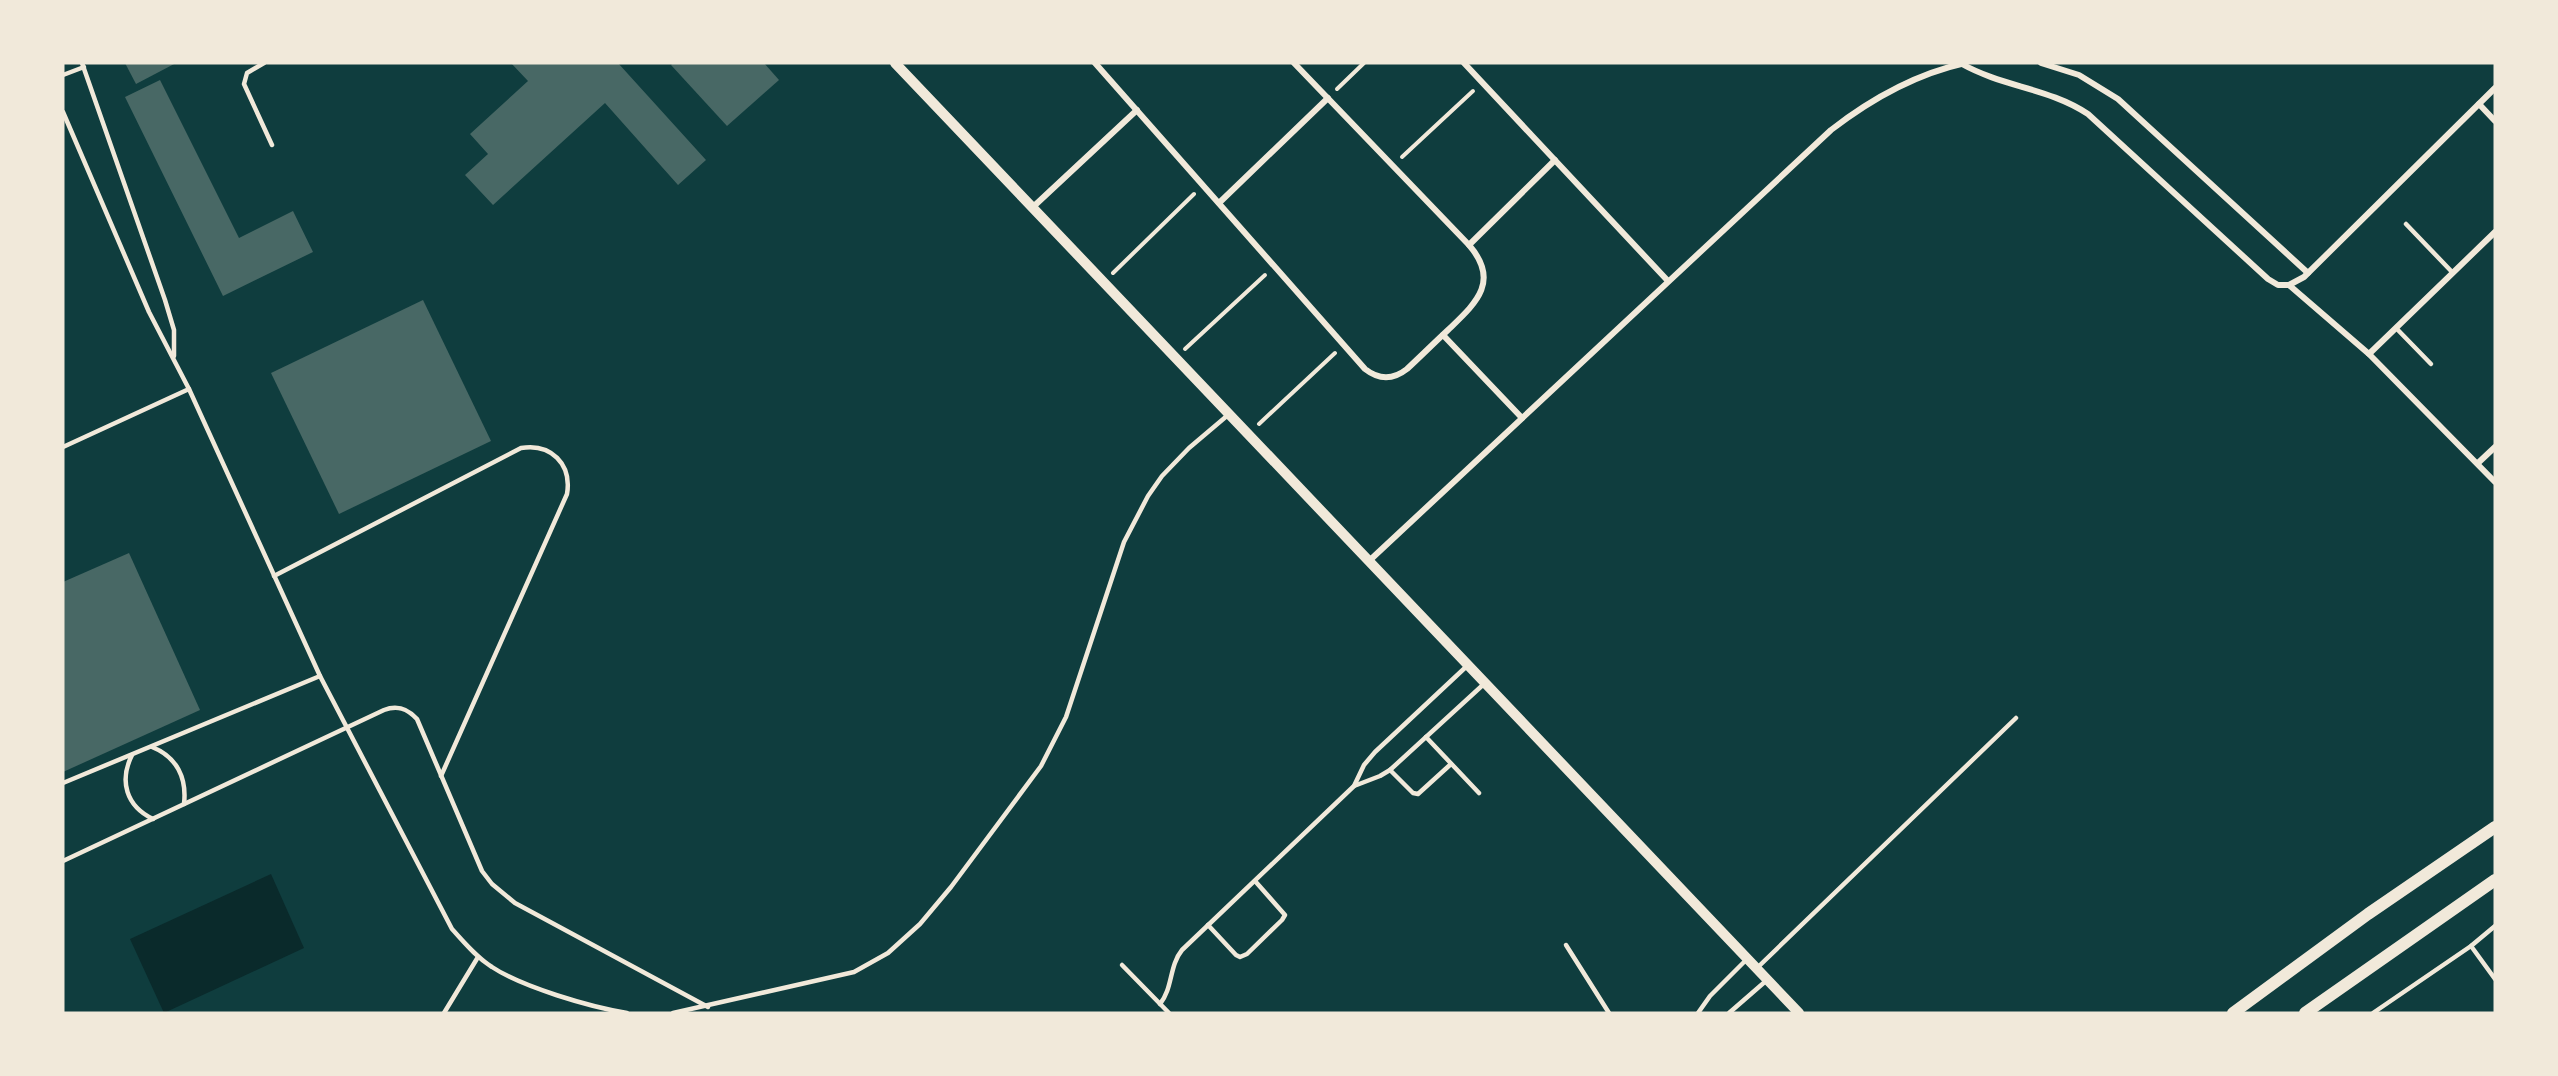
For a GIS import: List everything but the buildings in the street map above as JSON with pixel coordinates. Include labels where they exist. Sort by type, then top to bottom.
[{"type":"main road","points":[[2233,1013],[2367,914],[2495,827]]},
{"type":"main road","points":[[2305,1013],[2495,880]]},
{"type":"street","points":[[895,63],[1799,1013]]},
{"type":"street","points":[[1095,63],[1371,374],[1386,378],[1394,377],[1407,369],[1475,304],[1483,285],[1481,263],[1469,245],[1294,63]]},
{"type":"street","points":[[1464,63],[1668,281]]},
{"type":"street","points":[[1369,561],[1817,142],[1846,119],[1901,86],[1926,75],[1963,63],[2000,81],[2055,96],[2088,114],[2268,279],[2278,285],[2289,285],[2299,281],[2308,273],[2495,88]]},
{"type":"street","points":[[2041,63],[2079,75],[2118,99],[2308,273]]},
{"type":"street","points":[[1219,203],[1328,98]]},
{"type":"street","points":[[2479,104],[2495,121]]},
{"type":"street","points":[[1033,207],[1137,110]]},
{"type":"street","points":[[1469,245],[1555,160]]},
{"type":"street","points":[[2369,354],[2495,232]]},
{"type":"street","points":[[2289,285],[2369,354],[2495,482]]},
{"type":"street","points":[[1443,335],[1522,418]]},
{"type":"street","points":[[2478,463],[2495,447]]},
{"type":"lane","points":[[264,63],[247,74],[244,84],[272,145]]},
{"type":"lane","points":[[63,75],[83,65],[165,300],[174,330],[174,359]]},
{"type":"lane","points":[[63,112],[149,312],[189,389],[320,676],[452,929],[478,957],[499,971],[522,982],[605,1009],[627,1013]]},
{"type":"lane","points":[[2406,224],[2453,273]]},
{"type":"lane","points":[[2396,328],[2431,364]]},
{"type":"lane","points":[[63,447],[189,389]]},
{"type":"lane","points":[[673,1013],[708,1007],[854,972],[888,953],[920,924],[1041,766],[1066,717],[1125,542],[1148,496],[1162,476],[1189,448],[1228,415]]},
{"type":"lane","points":[[274,576],[521,448],[541,448],[558,458],[567,474],[567,494],[441,777]]},
{"type":"lane","points":[[1160,1004],[1170,988],[1178,955],[1354,786],[1364,765],[1375,752],[1468,665]]},
{"type":"lane","points":[[63,783],[320,676]]},
{"type":"lane","points":[[1354,786],[1368,782],[1390,770],[1485,683]]},
{"type":"lane","points":[[63,861],[390,708],[404,709],[417,719],[482,871],[503,895],[708,1007]]},
{"type":"lane","points":[[1756,968],[2016,718]]},
{"type":"lane","points":[[1426,737],[1479,793]]},
{"type":"lane","points":[[152,747],[169,757],[181,774],[184,784],[184,804]]},
{"type":"lane","points":[[132,755],[125,773],[127,792],[137,808],[153,819]]},
{"type":"lane","points":[[1390,770],[1413,793],[1418,794],[1451,764]]},
{"type":"lane","points":[[1208,925],[1236,955],[1239,957],[1247,954],[1285,915],[1255,881]]},
{"type":"lane","points":[[2373,1013],[2471,946],[2495,926]]},
{"type":"lane","points":[[1566,945],[1609,1013]]},
{"type":"lane","points":[[2471,946],[2495,978]]},
{"type":"lane","points":[[444,1013],[478,957]]},
{"type":"lane","points":[[1698,1013],[1710,996],[1747,959]]},
{"type":"lane","points":[[1122,965],[1169,1013]]},
{"type":"lane","points":[[1729,1013],[1767,980]]},
{"type":"path","points":[[1328,98],[1364,63]]},
{"type":"path","points":[[1393,165],[1482,82]]},
{"type":"path","points":[[1104,282],[1203,185]]},
{"type":"path","points":[[1175,357],[1275,266]]},
{"type":"path","points":[[1249,435],[1344,345]]},
{"type":"water","points":[[271,874],[304,948],[164,1013],[130,939]]}]
